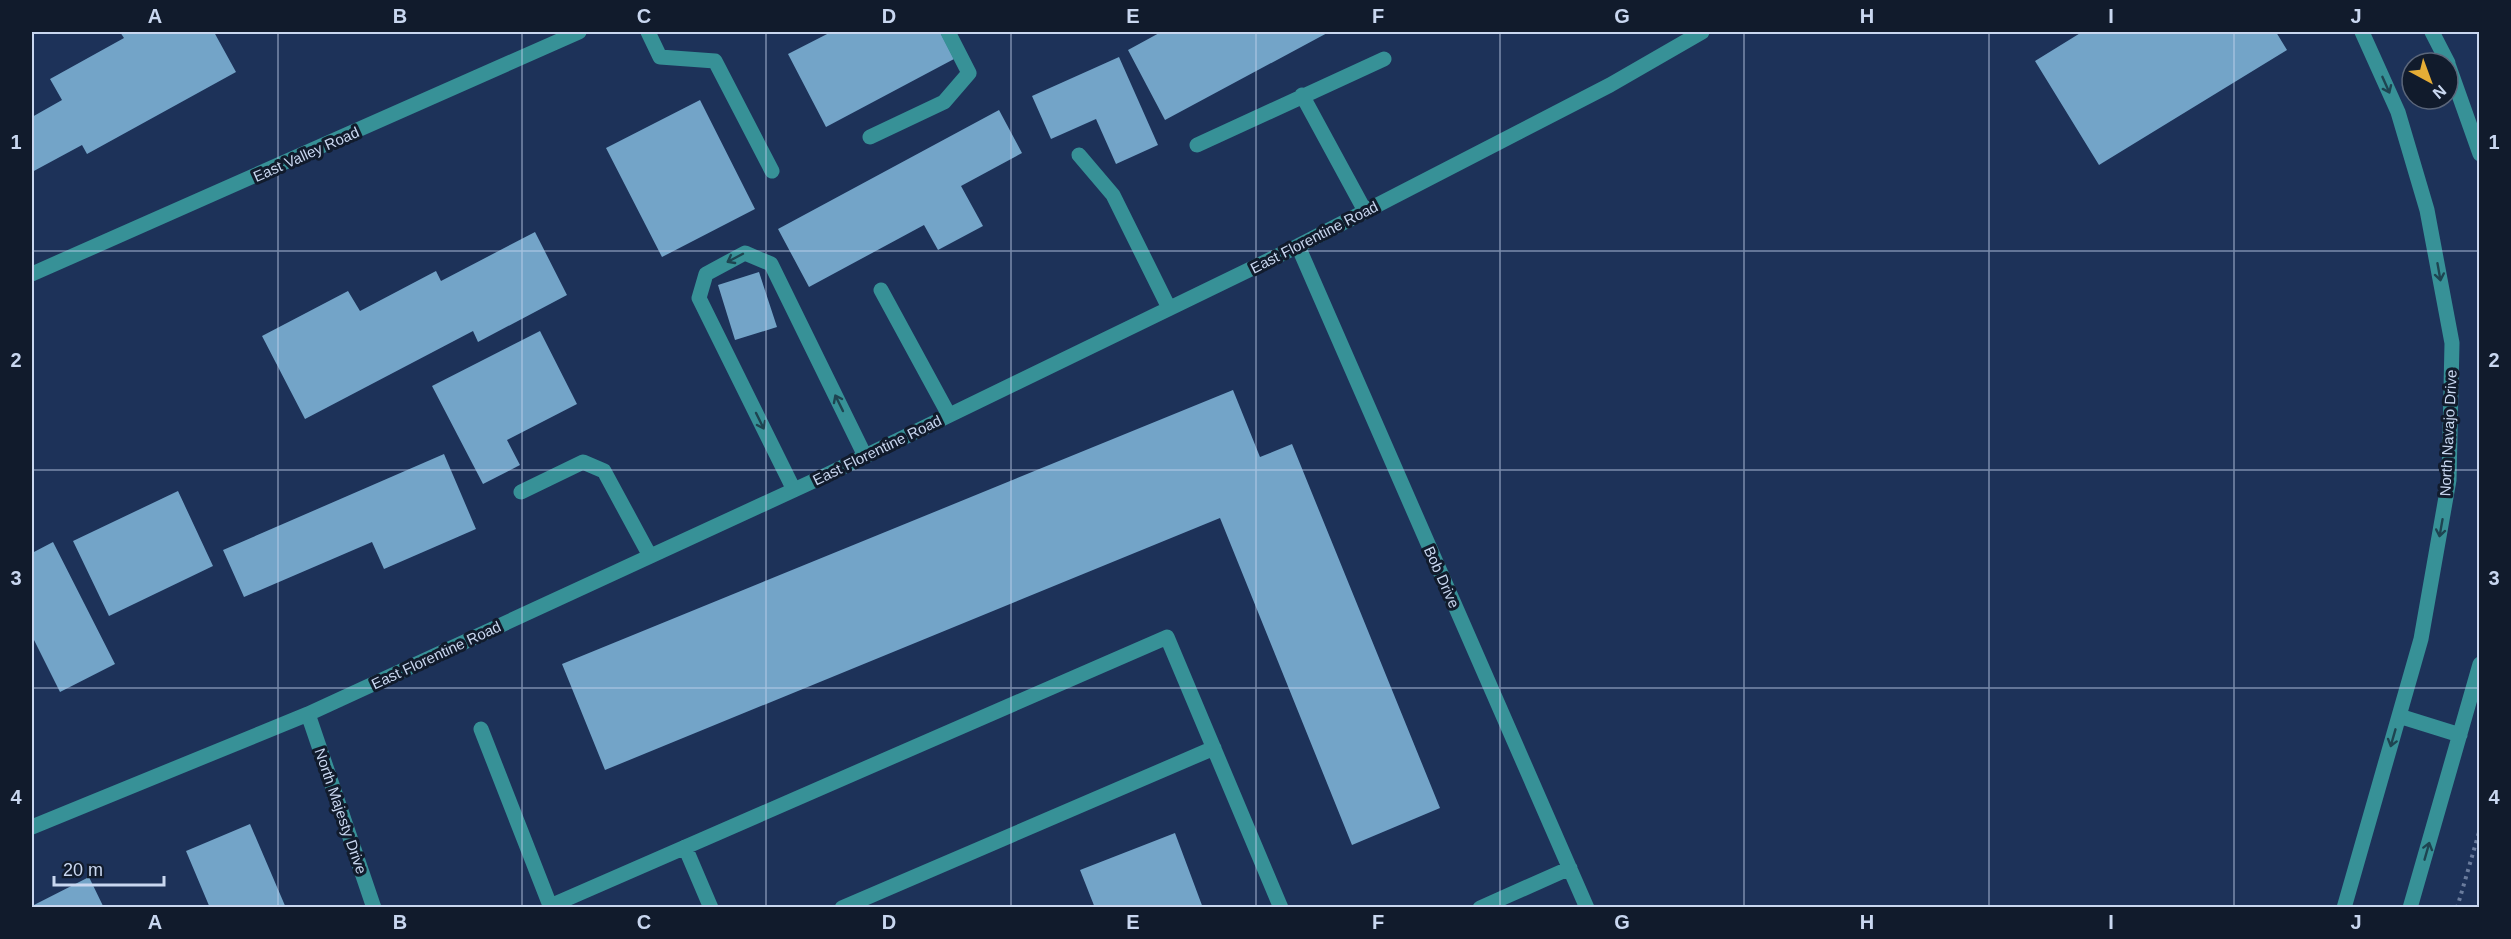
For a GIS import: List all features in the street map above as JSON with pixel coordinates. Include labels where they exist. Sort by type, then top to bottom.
[{"type":"street","name":"East Valley Road","points":[[32,274],[579,32]]},
{"type":"street","points":[[648,32],[660,57],[715,61],[772,171]]},
{"type":"street","points":[[870,137],[944,102],[969,73],[948,32]]},
{"type":"street","name":"East Florentine Road","points":[[32,827],[308,714],[794,490],[1298,246],[1610,85],[1702,32]]},
{"type":"street","name":"North Navajo Drive","points":[[2344,908],[2421,639],[2449,480],[2452,343],[2427,210],[2398,112],[2362,32]]},
{"type":"street","points":[[2432,32],[2442,51]]},
{"type":"street","points":[[1197,145],[1384,59]]},
{"type":"street","points":[[1302,95],[1365,212]]},
{"type":"street","points":[[2460,98],[2480,154]]},
{"type":"street","points":[[1079,155],[1113,195],[1169,308]]},
{"type":"street","name":"Bob Drive","points":[[1298,246],[1587,908]]},
{"type":"street","points":[[794,490],[699,298],[706,274],[746,253],[771,264],[865,456]]},
{"type":"street","points":[[881,290],[949,415]]},
{"type":"street","points":[[522,492],[583,462],[604,471],[650,556]]},
{"type":"street","points":[[481,729],[551,907],[1167,637],[1281,908]]},
{"type":"street","points":[[2410,908],[2480,664]]},
{"type":"street","name":"North Majesty Drive","points":[[308,714],[374,908]]},
{"type":"street","points":[[2399,716],[2460,735]]},
{"type":"street","points":[[842,908],[1214,748]]},
{"type":"street","points":[[685,847],[711,908]]},
{"type":"street","points":[[1480,908],[1570,868]]},
{"type":"path","points":[[2457,908],[2480,830]]},
{"type":"building","points":[[120,32],[214,32],[236,72],[87,154],[82,145],[32,172],[32,117],[62,100],[50,79],[124,38]]},
{"type":"building","points":[[831,32],[940,32],[954,59],[826,127],[788,54]]},
{"type":"building","points":[[1161,32],[1329,32],[1165,120],[1128,50]]},
{"type":"building","points":[[2082,32],[2276,32],[2287,50],[2099,165],[2035,61]]},
{"type":"building","points":[[1119,57],[1158,145],[1116,164],[1096,119],[1051,139],[1032,96]]},
{"type":"building","points":[[700,100],[755,209],[662,257],[606,148]]},
{"type":"building","points":[[999,110],[1022,153],[961,186],[983,226],[938,250],[924,225],[809,287],[778,229]]},
{"type":"building","points":[[535,232],[567,295],[478,342],[473,331],[305,419],[262,336],[348,291],[360,311],[436,271],[441,281]]},
{"type":"building","points":[[759,272],[777,327],[735,340],[718,285]]},
{"type":"building","points":[[540,331],[577,404],[507,440],[520,465],[483,484],[432,386]]},
{"type":"building","points":[[1233,390],[1260,457],[1292,444],[1440,808],[1352,845],[1220,518],[605,770],[562,664]]},
{"type":"building","points":[[444,454],[476,529],[384,569],[372,542],[244,597],[223,550]]},
{"type":"building","points":[[178,491],[213,566],[109,616],[73,541]]},
{"type":"building","points":[[53,542],[115,664],[60,692],[32,636],[32,553]]},
{"type":"building","points":[[250,824],[286,908],[210,908],[186,851]]},
{"type":"building","points":[[1175,833],[1203,908],[1095,908],[1080,870]]},
{"type":"building","points":[[89,877],[104,908],[32,908],[32,906]]}]
